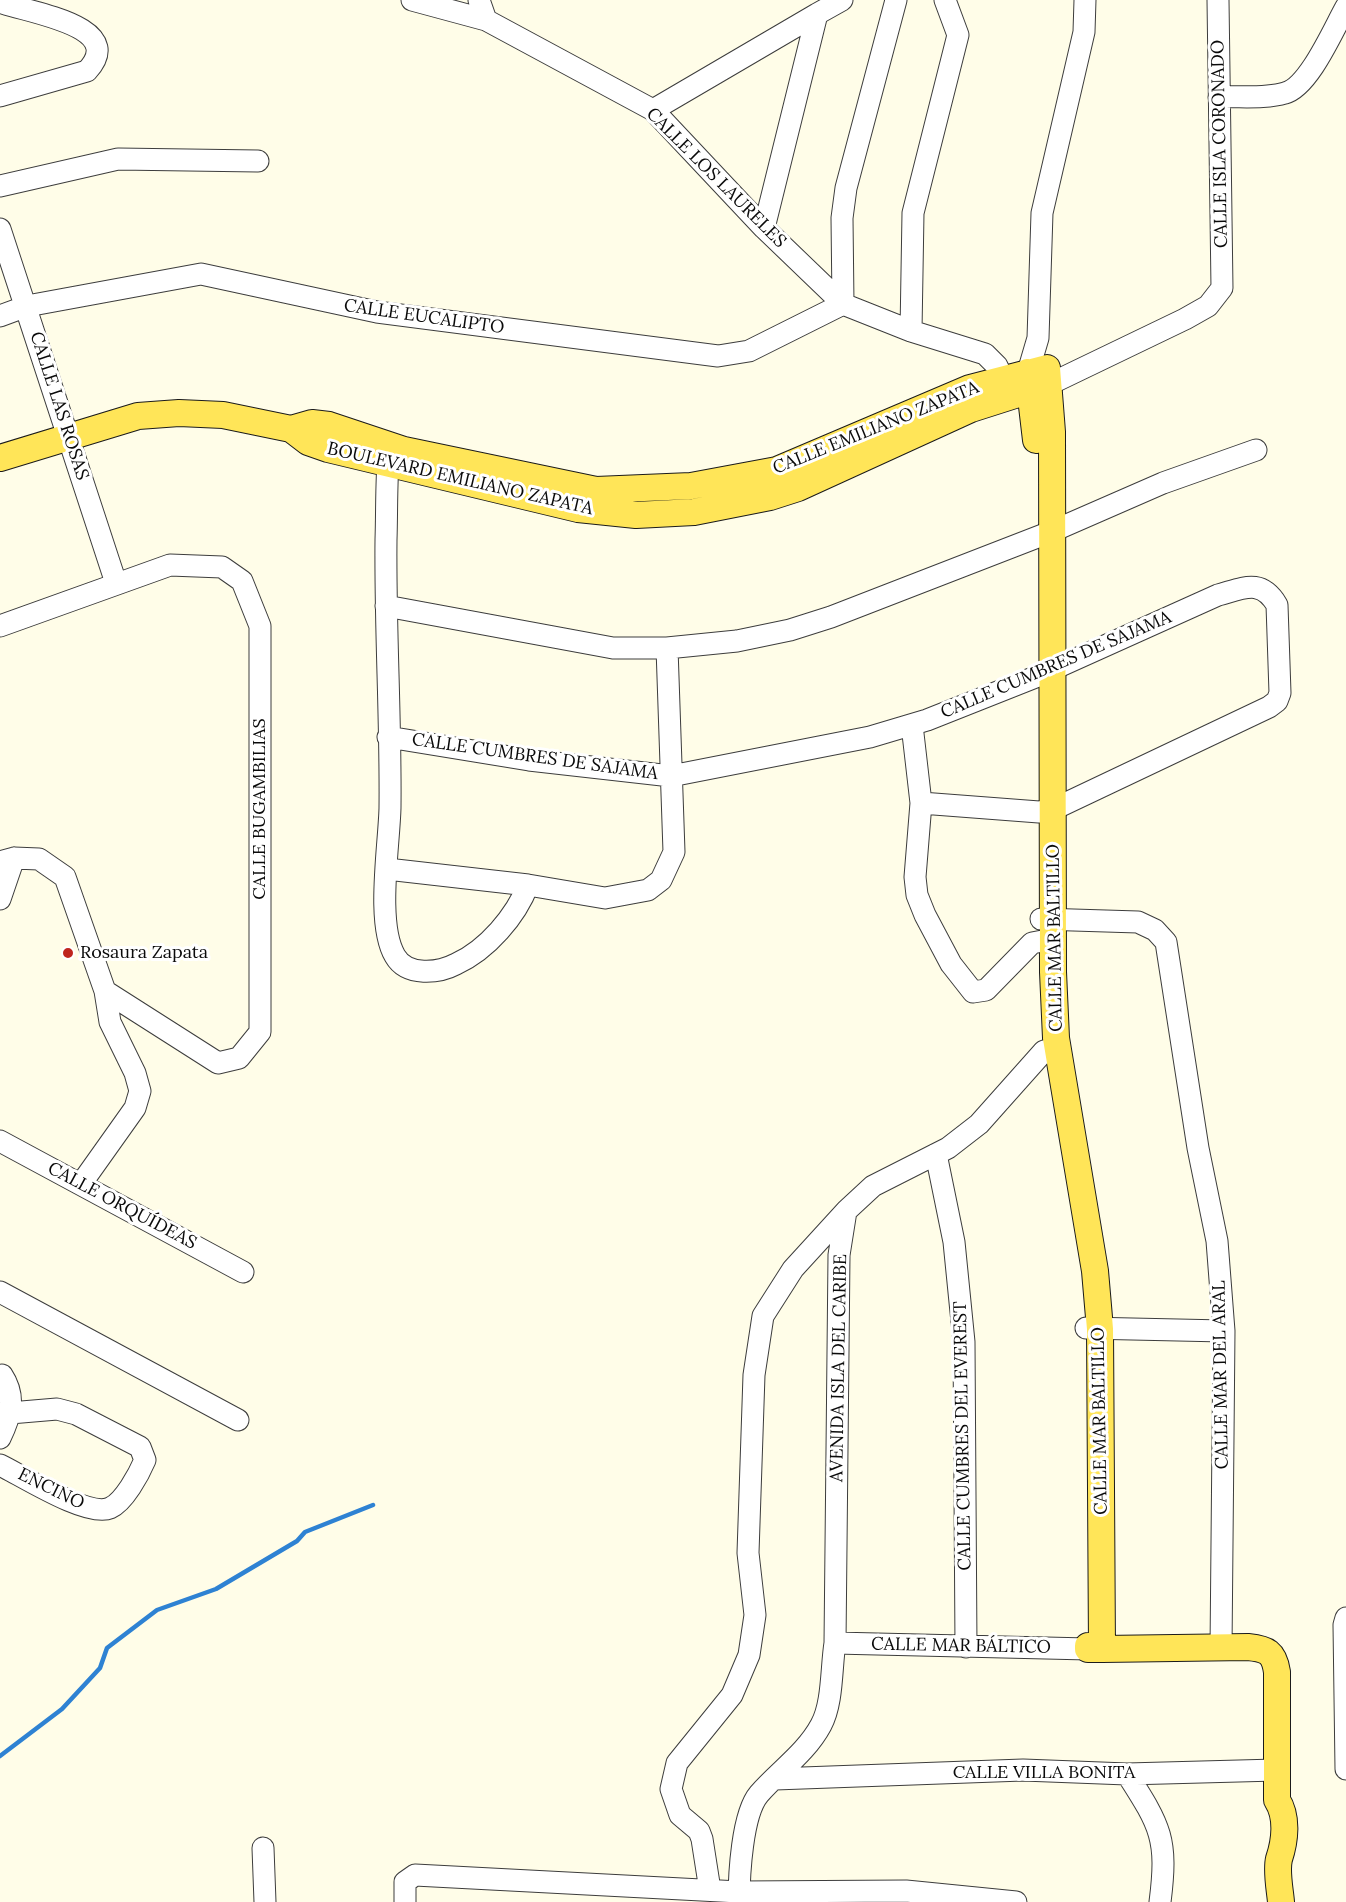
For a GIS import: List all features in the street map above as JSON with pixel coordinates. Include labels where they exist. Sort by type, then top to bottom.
[{"type":"main road","name":"CALLE EMILIANO ZAPATA","points":[[0,458],[69,435],[138,416],[179,413],[223,415],[291,429],[312,423],[329,425],[388,454],[596,490],[691,486],[777,470],[930,404],[1029,381]]},
{"type":"main road","name":"CALLE MAR BALTILLO","points":[[1029,381],[1045,533],[1047,929],[1051,1049],[1095,1271],[1093,1328],[1095,1649]]},
{"type":"main road","points":[[1095,1649],[1265,1649],[1276,1661],[1276,1800],[1282,1811],[1285,1847],[1279,1860],[1281,1902]]},
{"type":"street","name":"CALLE LOS LAURELES","points":[[412,0],[486,20],[653,110],[764,228],[843,304]]},
{"type":"street","points":[[479,0],[486,20]]},
{"type":"street","points":[[653,110],[842,0]]},
{"type":"street","points":[[897,0],[846,188],[842,218],[843,304],[911,331],[985,354],[1029,381],[1045,353],[1038,338],[1042,213],[1084,32],[1085,0]]},
{"type":"street","points":[[911,331],[913,213],[958,35],[945,0]]},
{"type":"street","name":"CALLE ISLA CORONADO","points":[[1029,381],[1075,370],[1185,319],[1208,306],[1222,288],[1218,0]]},
{"type":"street","points":[[1219,97],[1272,95],[1294,89],[1315,64],[1346,7]]},
{"type":"street","points":[[0,96],[87,71],[95,63],[96,56],[92,39],[86,31],[73,23],[5,9]]},
{"type":"street","points":[[764,228],[817,14]]},
{"type":"street","points":[[0,186],[118,159],[258,161]]},
{"type":"street","name":"CALLE LAS ROSAS","points":[[0,229],[116,583]]},
{"type":"street","name":"CALLE EUCALIPTO","points":[[0,316],[27,306],[201,274],[377,312],[718,356],[749,351],[843,304]]},
{"type":"street","points":[[386,606],[613,648],[667,648],[737,641],[789,630],[831,617],[1045,533],[1163,483],[1256,450]]},
{"type":"street","points":[[388,454],[386,606],[388,737],[385,919],[390,946],[396,959],[409,968],[423,971],[443,970],[465,960],[493,937],[521,904],[528,885]]},
{"type":"street","name":"CALLE BUGAMBILIAS","points":[[105,992],[218,1063],[240,1058],[260,1032],[260,626],[242,581],[222,567],[170,565],[116,583]]},
{"type":"street","points":[[0,626],[116,583]]},
{"type":"street","name":"CALLE CUMBRES DE SAJAMA","points":[[388,737],[529,760],[671,776],[859,739],[912,725],[1046,672],[1218,595],[1248,587],[1261,588],[1270,594],[1277,605],[1280,681],[1277,702],[1047,810]]},
{"type":"street","points":[[387,869],[528,885],[605,898],[648,890],[662,880],[674,852],[667,648]]},
{"type":"street","points":[[912,725],[921,803],[915,877],[917,894],[925,915],[951,964],[973,992],[986,990],[1022,951],[1047,929]]},
{"type":"street","points":[[921,803],[1047,810]]},
{"type":"street","points":[[0,898],[7,860],[39,859],[64,877],[105,992],[110,1022],[135,1073],[140,1090],[135,1108],[81,1184]]},
{"type":"street","name":"CALLE MAR DEL ARAL","points":[[1047,929],[1138,922],[1155,930],[1166,942],[1198,1148],[1217,1241],[1224,1331],[1221,1649]]},
{"type":"street","points":[[710,1890],[699,1831],[680,1815],[671,1789],[677,1763],[732,1695],[749,1655],[755,1615],[748,1553],[754,1375],[763,1316],[793,1269],[846,1211],[873,1186],[936,1154],[980,1124],[1051,1049]]},
{"type":"street","name":"CALLE ORQUÍDEAS","points":[[0,1141],[243,1272]]},
{"type":"street","name":"CALLE CUMBRES DEL EVEREST","points":[[936,1154],[954,1242],[964,1331],[966,1647]]},
{"type":"street","name":"AVENIDA ISLA DEL CARIBE","points":[[739,1897],[748,1818],[758,1796],[822,1723],[835,1643],[839,1255],[846,1211]]},
{"type":"street","points":[[0,1292],[238,1420]]},
{"type":"street","points":[[1093,1328],[1224,1331]]},
{"type":"street","points":[[0,1438],[10,1413],[12,1397],[2,1375]]},
{"type":"street","name":"ENCINO","points":[[0,1465],[76,1504],[99,1510],[108,1509],[116,1504],[143,1465],[145,1455],[140,1447],[76,1414],[57,1409],[10,1413]]},
{"type":"street","points":[[1346,1618],[1344,1625],[1346,1769]]},
{"type":"street","name":"CALLE MAR BÁLTICO","points":[[835,1643],[1095,1649]]},
{"type":"street","name":"CALLE VILLA BONITA","points":[[775,1779],[1023,1770],[1127,1774],[1276,1770]]},
{"type":"street","points":[[1127,1774],[1153,1815],[1163,1842],[1160,1902]]},
{"type":"street","points":[[263,1848],[265,1902]]},
{"type":"street","points":[[405,1902],[405,1882],[415,1875],[710,1890],[739,1897],[839,1897],[906,1891],[1016,1902]]},
{"type":"waterway","points":[[0,1756],[62,1709],[100,1668],[107,1648],[157,1610],[216,1589],[297,1541],[305,1532],[373,1505]]},
{"type":"place","name":"Rosaura Zapata","points":[[68,953]]}]
